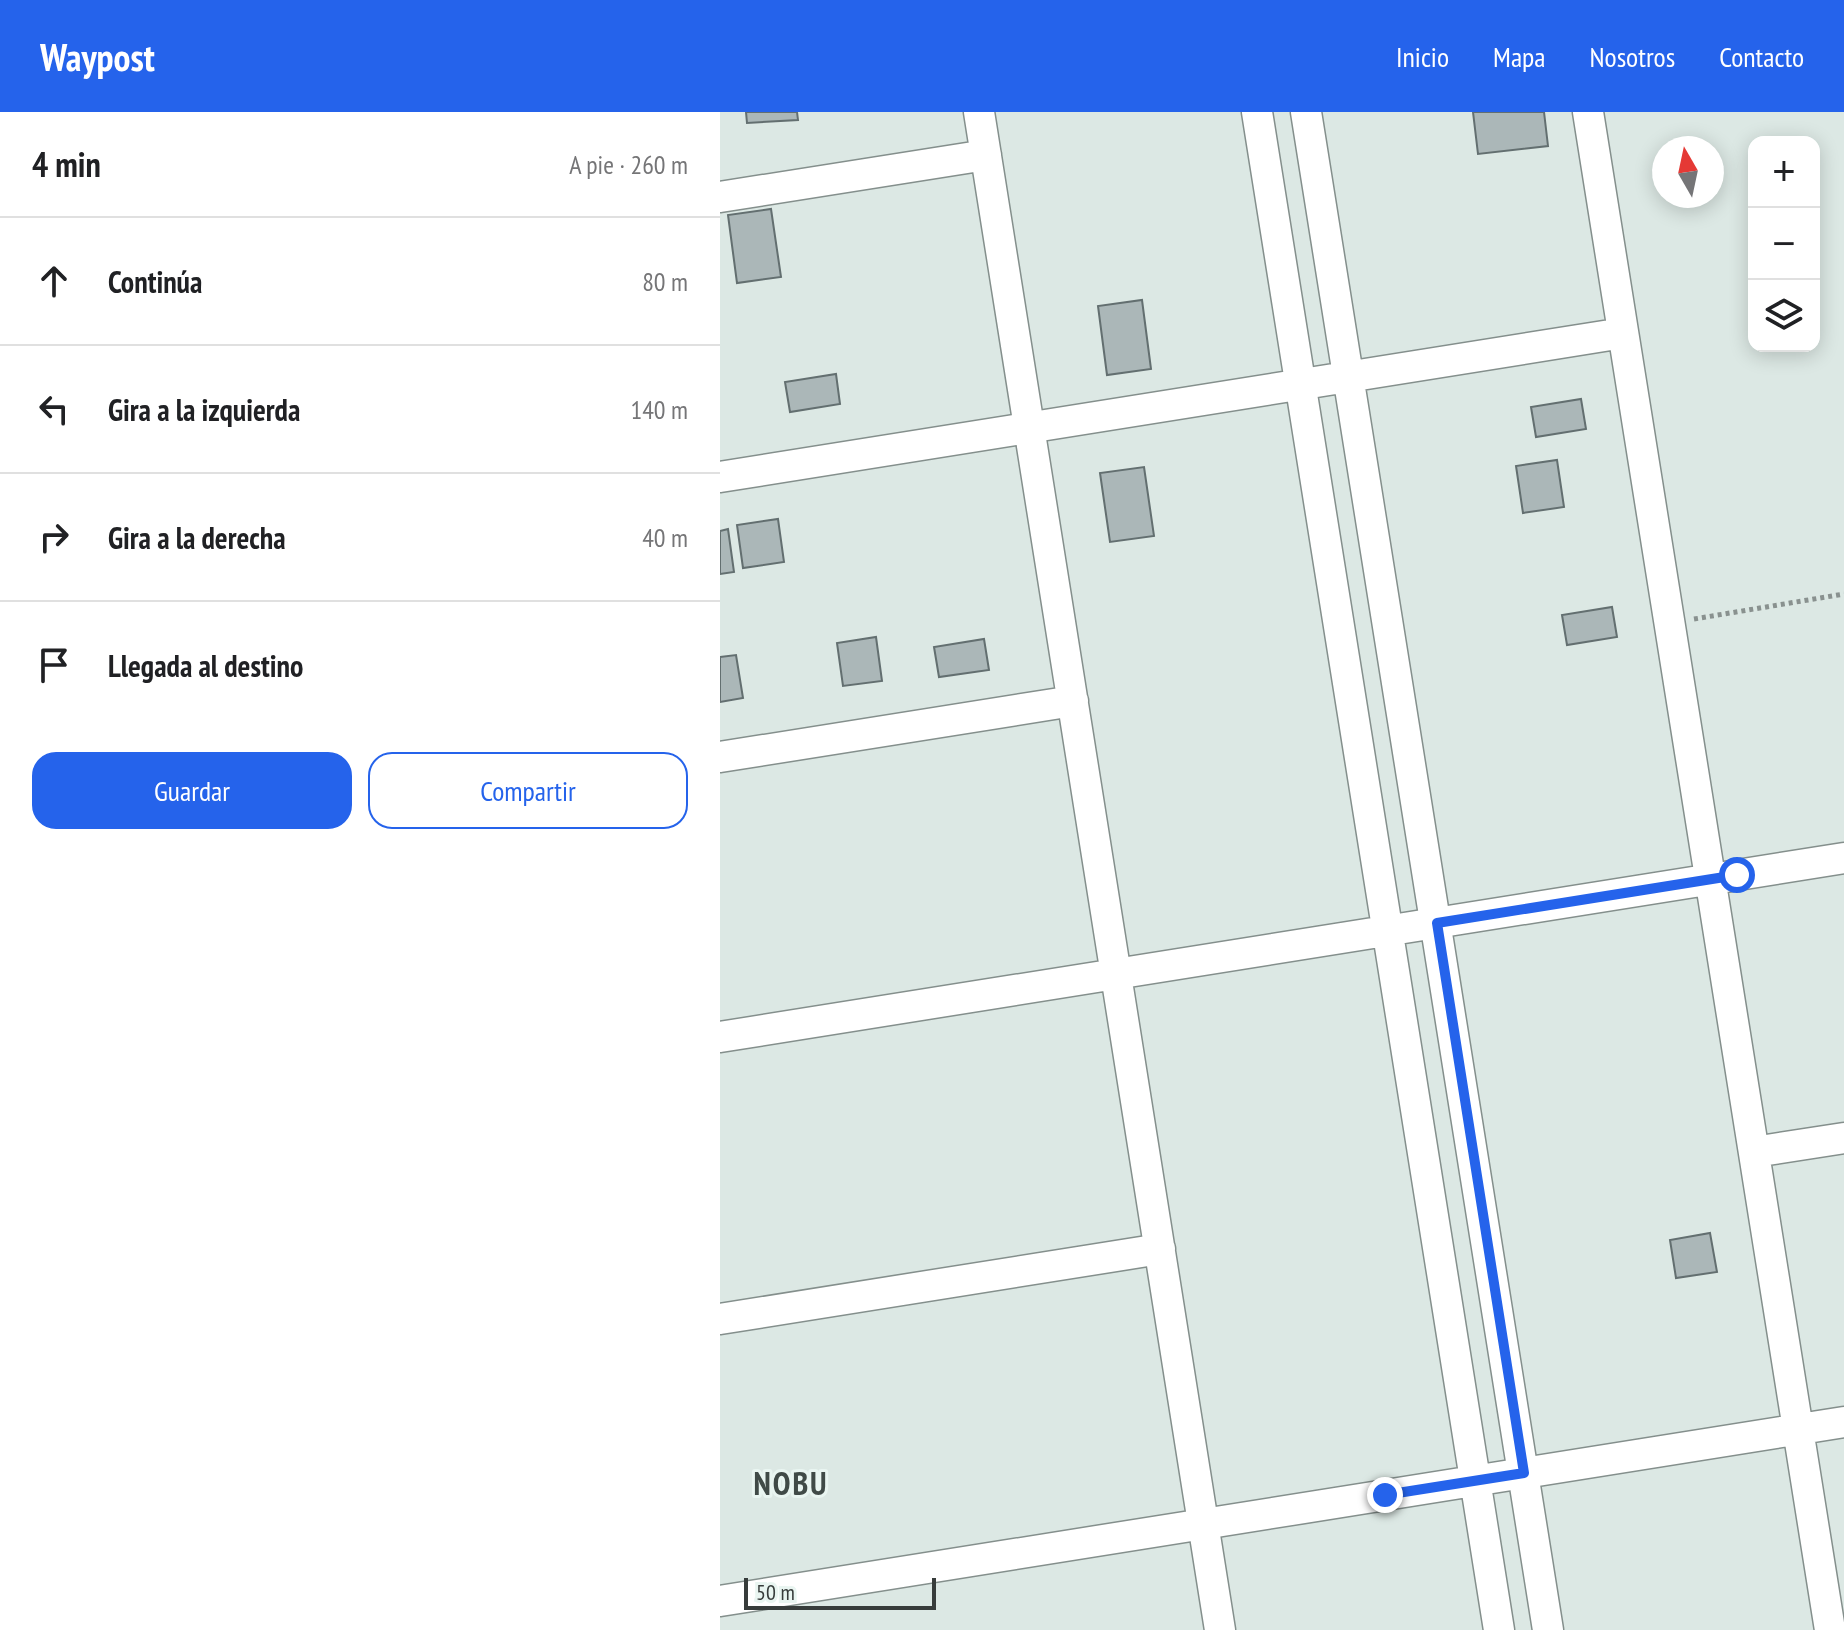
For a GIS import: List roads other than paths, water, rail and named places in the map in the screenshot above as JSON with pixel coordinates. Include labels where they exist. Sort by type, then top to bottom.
[{"type":"street","points":[[979,112],[1220,1630]]},
{"type":"street","points":[[1257,112],[1499,1630]]},
{"type":"street","points":[[1306,112],[1548,1630]]},
{"type":"street","points":[[1588,112],[1830,1630]]},
{"type":"street","points":[[720,197],[986,155]]},
{"type":"street","points":[[720,477],[1623,333]]},
{"type":"street","points":[[720,757],[1073,701]]},
{"type":"street","points":[[720,1037],[1844,858]]},
{"type":"street","points":[[1754,1152],[1844,1138]]},
{"type":"street","points":[[720,1319],[1160,1249]]},
{"type":"street","points":[[720,1601],[1844,1422]]},
{"type":"district","name":"NOBU","points":[[791,1483]]}]
